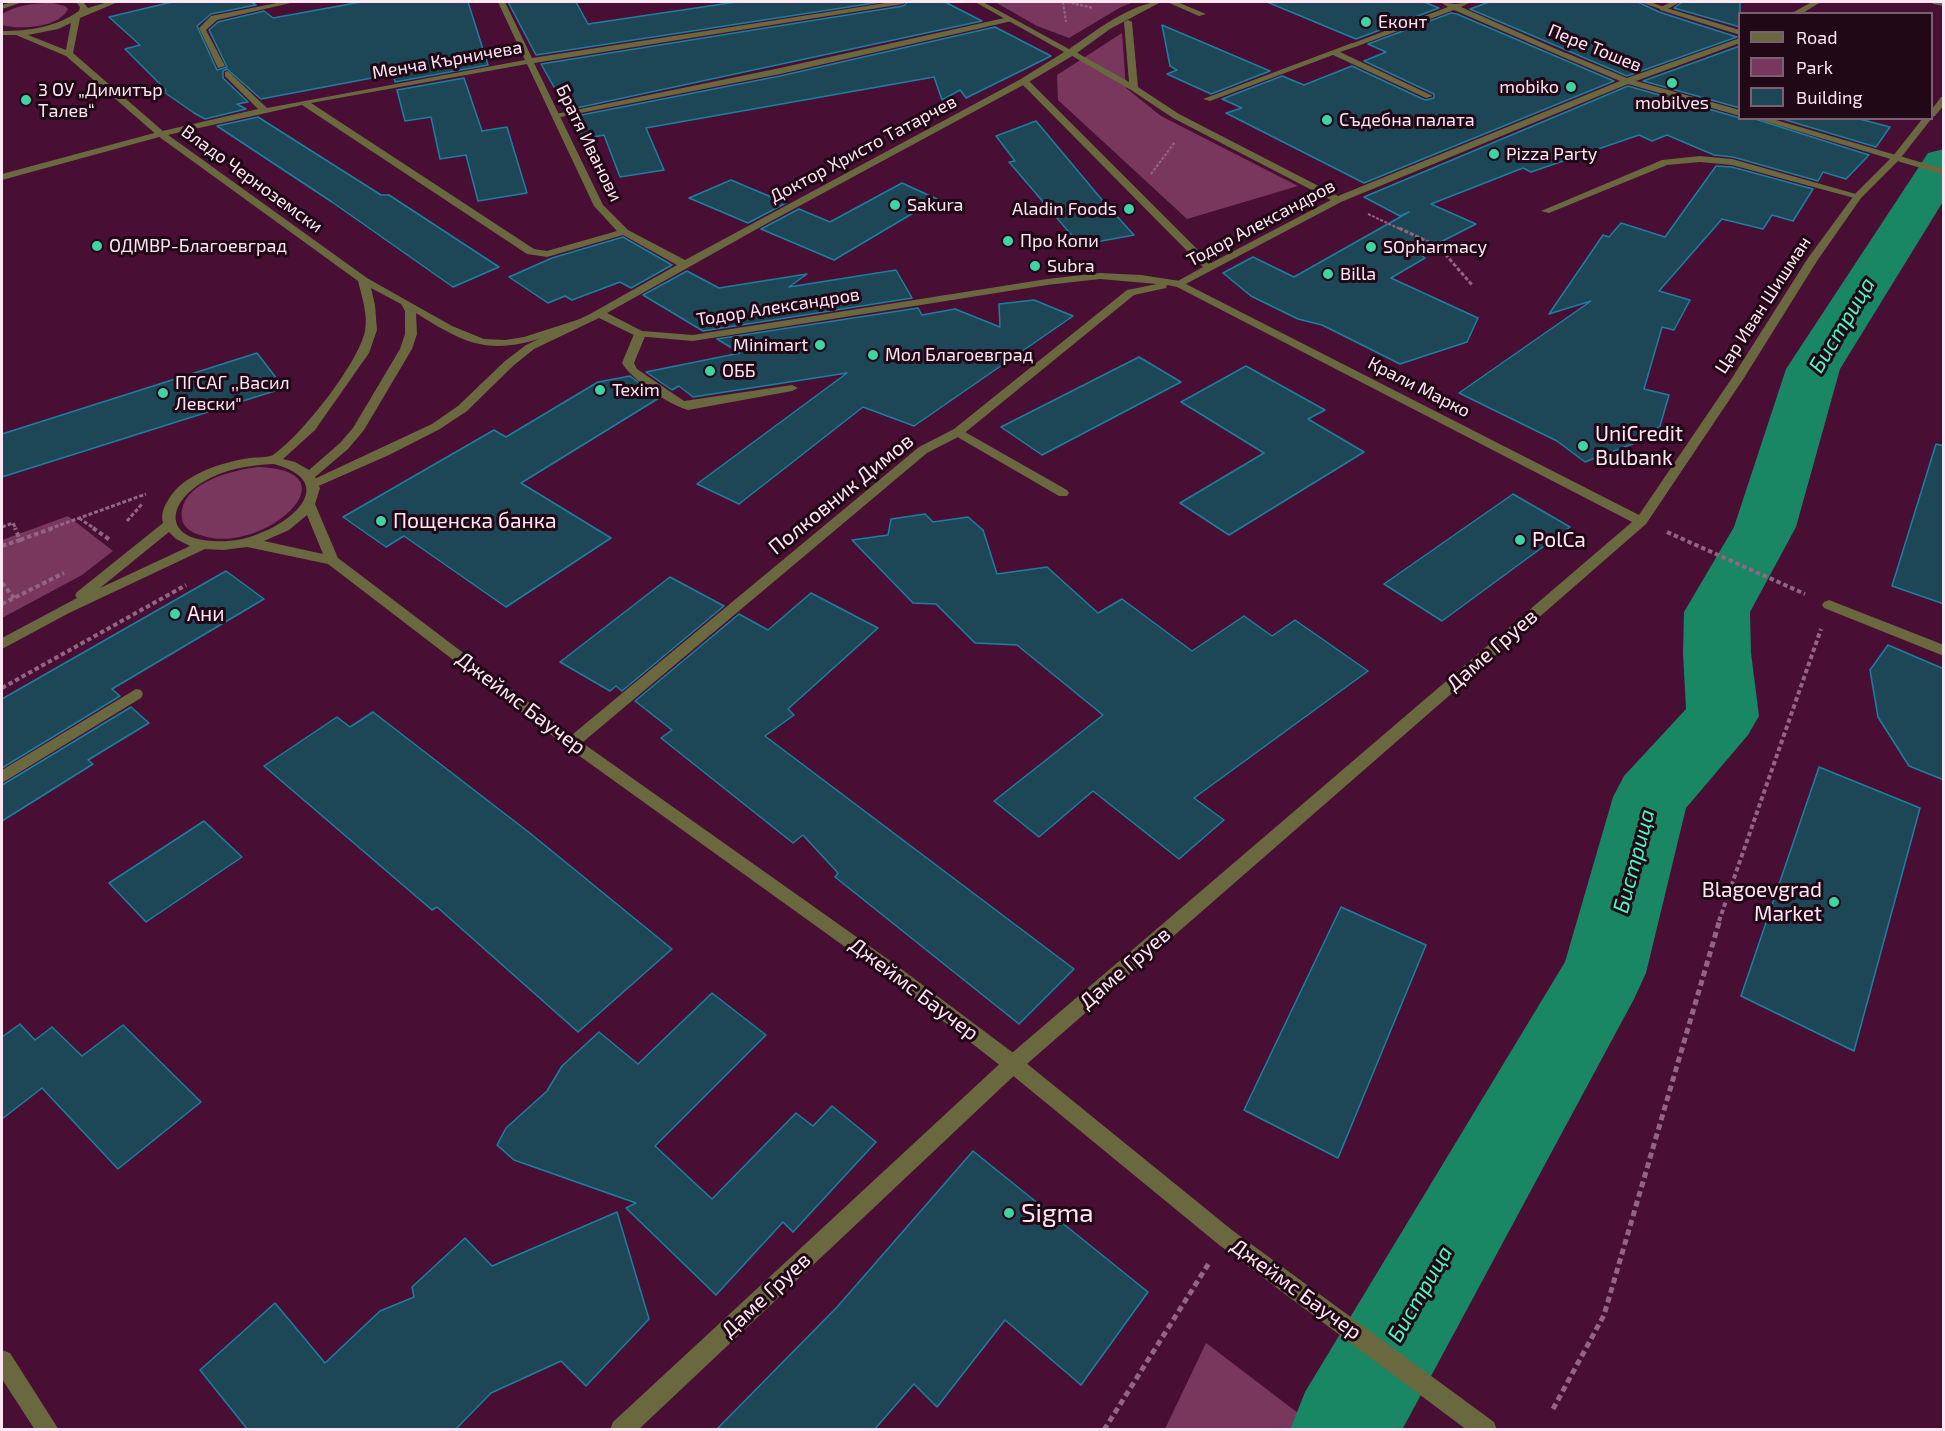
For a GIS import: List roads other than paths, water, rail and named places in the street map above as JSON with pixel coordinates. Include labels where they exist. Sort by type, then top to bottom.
[{"type":"street","points":[[2,7],[19,2]]},
{"type":"street","points":[[69,54],[79,15],[84,7],[79,2]]},
{"type":"street","points":[[2,33],[50,28],[114,2]]},
{"type":"street","points":[[221,66],[202,30],[214,18],[291,2]]},
{"type":"street","name":"Братя Иванови","points":[[501,2],[599,206],[624,232],[684,264]]},
{"type":"street","name":"Менча Кърничева","points":[[2,177],[161,134],[303,102],[531,61],[903,2]]},
{"type":"street","points":[[978,2],[1134,88],[1176,116],[1338,200]]},
{"type":"street","name":"Доктор Христо Татарчев","points":[[580,322],[1024,81],[1127,15],[1135,4],[1156,2]]},
{"type":"street","points":[[1171,2],[1202,14]]},
{"type":"street","name":"Пере Тошев","points":[[1443,2],[1626,81],[1738,112]]},
{"type":"street","points":[[1207,99],[1468,2]]},
{"type":"street","points":[[1644,2],[1738,32]]},
{"type":"street","points":[[1663,8],[1676,2]]},
{"type":"street","points":[[1798,12],[1816,2]]},
{"type":"street","points":[[1936,2],[1944,3]]},
{"type":"street","points":[[555,115],[780,71],[1009,19]]},
{"type":"street","points":[[1128,22],[1134,88]]},
{"type":"street","name":"Владо Черноземски","points":[[17,33],[69,54],[161,134],[363,280],[463,334],[491,344],[512,342],[580,322]]},
{"type":"street","name":"Тодор Александров","points":[[599,313],[640,334],[693,338],[1035,284],[1100,276],[1141,278],[1180,284],[1338,200],[1626,81],[1738,41]]},
{"type":"street","points":[[1333,52],[1430,96]]},
{"type":"street","points":[[228,74],[264,110]]},
{"type":"street","points":[[1024,81],[1137,192],[1210,268]]},
{"type":"street","points":[[1933,113],[1944,99]]},
{"type":"street","points":[[303,102],[531,252],[547,254],[624,232]]},
{"type":"street","points":[[1765,120],[1944,171]]},
{"type":"street","name":"Цар Иван Шишман","points":[[1641,521],[1738,378],[1812,260],[1858,196],[1896,158],[1926,120]]},
{"type":"street","points":[[1546,211],[1665,162],[1700,159],[1732,162],[1858,196]]},
{"type":"street","points":[[274,460],[311,427],[363,353],[371,330],[370,304],[363,280]]},
{"type":"street","name":"Крали Марко","points":[[1180,284],[1641,521]]},
{"type":"street","name":"Полковник Димов","points":[[572,743],[924,450],[958,432],[1131,292],[1180,284]]},
{"type":"street","points":[[312,479],[358,429],[406,349],[412,323],[405,302]]},
{"type":"street","points":[[312,479],[415,438],[453,416],[474,398],[505,365],[530,347],[580,322]]},
{"type":"street","points":[[640,334],[628,363],[633,371],[680,404],[699,405],[792,388]]},
{"type":"street","points":[[958,432],[1063,493]]},
{"type":"street","points":[[252,461],[289,462],[312,479],[314,493],[309,504],[299,516],[284,527],[246,543],[224,546],[203,545],[188,541],[176,534],[169,525],[169,512],[177,498],[190,485],[230,465],[252,461]]},
{"type":"street","points":[[309,504],[332,560]]},
{"type":"street","name":"Даме Груев","points":[[621,1430],[1013,1064],[1641,521]]},
{"type":"street","points":[[64,609],[169,525]]},
{"type":"street","points":[[246,543],[332,560]]},
{"type":"street","points":[[2,644],[64,609],[203,545]]},
{"type":"street","name":"Джеймс Баучер","points":[[332,560],[572,743],[886,967],[1013,1064],[1225,1237],[1486,1430]]},
{"type":"street","points":[[1829,604],[1944,651]]},
{"type":"street","points":[[2,777],[136,694]]},
{"type":"street","points":[[2,1361],[48,1430]]},
{"type":"waterway","name":"Бистрица","points":[[1343,1430],[1604,973],[1651,797],[1723,716],[1717,653],[1717,612],[1765,527],[1813,369],[1944,162]]},
{"type":"place","name":"Еконт","points":[[1366,22]]},
{"type":"place","name":"mobilves","points":[[1672,83]]},
{"type":"place","name":"mobiko","points":[[1571,87]]},
{"type":"place","name":"3 ОУ „Димитър Талев“","points":[[26,100]]},
{"type":"place","name":"Съдебна палата","points":[[1327,120]]},
{"type":"place","name":"Pizza Party","points":[[1494,154]]},
{"type":"place","name":"Sakura","points":[[895,205]]},
{"type":"place","name":"Aladin Foods","points":[[1129,209]]},
{"type":"place","name":"Про Копи","points":[[1008,241]]},
{"type":"place","name":"ОДМВР-Благоевград","points":[[97,246]]},
{"type":"place","name":"SOpharmacy","points":[[1371,247]]},
{"type":"place","name":"Subra","points":[[1035,266]]},
{"type":"place","name":"Billa","points":[[1328,274]]},
{"type":"place","name":"Minimart","points":[[820,345]]},
{"type":"place","name":"Мол Благоевград","points":[[873,355]]},
{"type":"place","name":"ОББ","points":[[710,371]]},
{"type":"place","name":"Texim","points":[[600,390]]},
{"type":"place","name":"ПГСАГ ,,Васил Левски\"","points":[[163,393]]},
{"type":"place","name":"UniCredit Bulbank","points":[[1583,446]]},
{"type":"place","name":"Пощенска банка","points":[[381,521]]},
{"type":"place","name":"PolCa","points":[[1520,540]]},
{"type":"place","name":"Ани","points":[[175,614]]},
{"type":"place","name":"Blagoevgrad Market","points":[[1834,902]]},
{"type":"place","name":"Sigma","points":[[1009,1213]]}]
